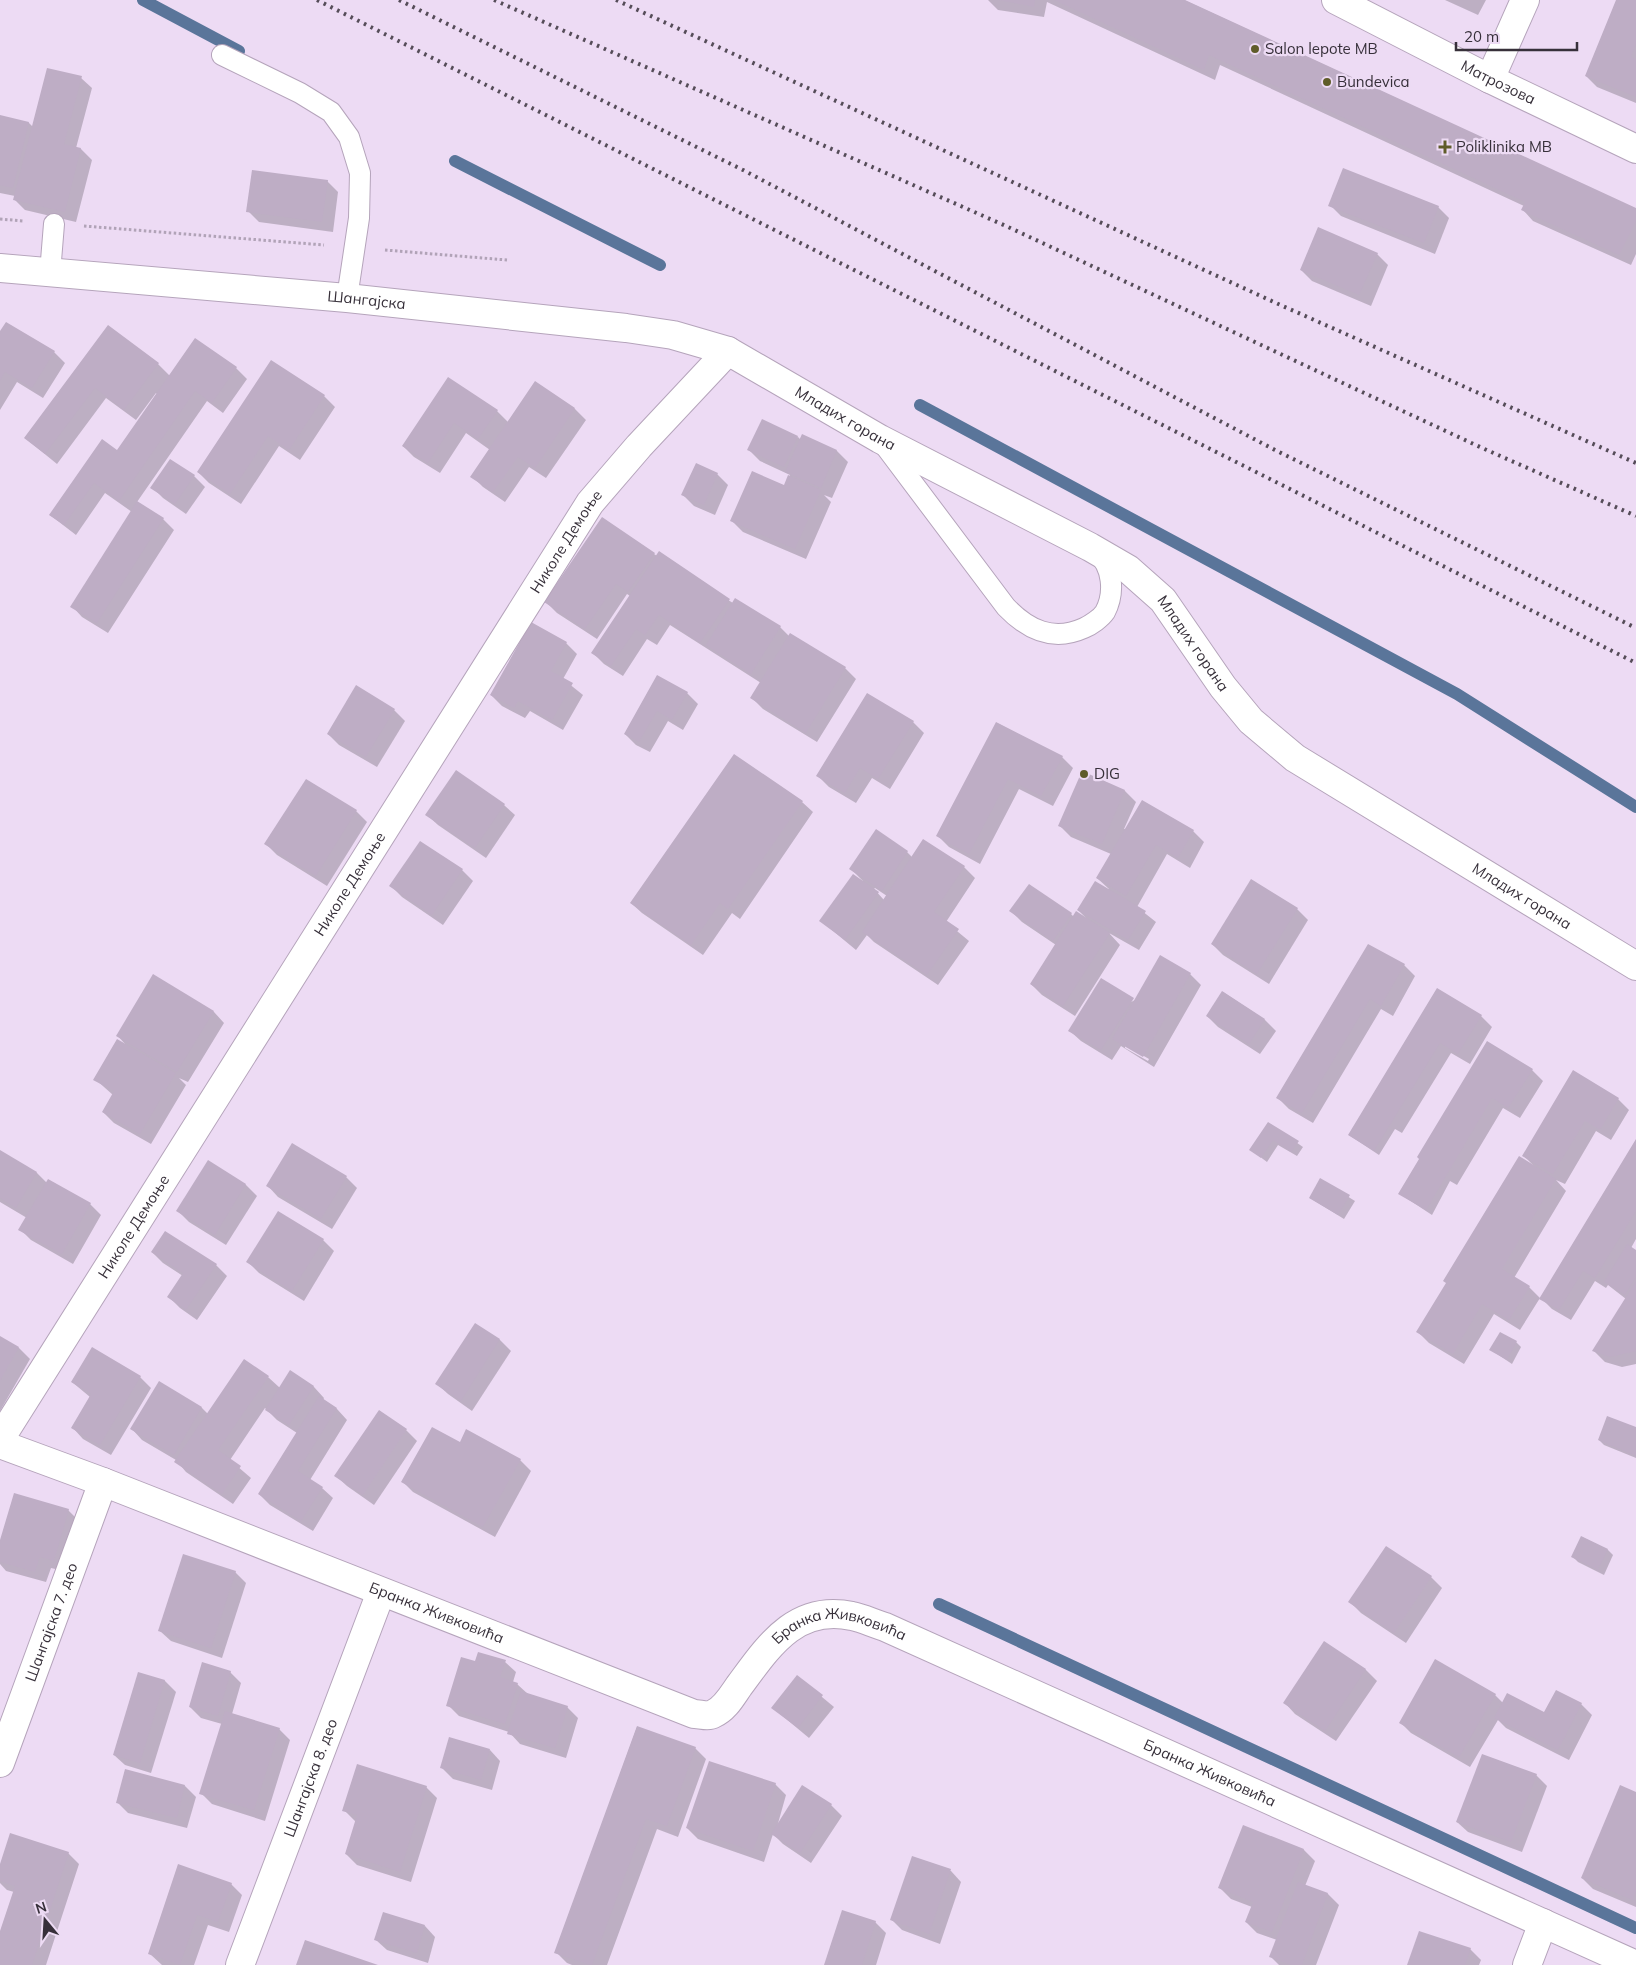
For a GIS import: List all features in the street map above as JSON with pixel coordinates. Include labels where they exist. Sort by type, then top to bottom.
[{"type":"street","name":"Матрозова","points":[[1336,0],[1490,79],[1636,150]]},
{"type":"street","points":[[1490,79],[1525,0]]},
{"type":"street","name":"Шангајска","points":[[0,268],[346,298],[626,328],[673,335],[728,351]]},
{"type":"street","name":"Младих горана","points":[[728,351],[880,439],[1090,547],[1128,569],[1164,600],[1223,687],[1246,714],[1295,758],[1636,966]]},
{"type":"street","name":"Николе Демоње","points":[[0,1439],[590,503],[639,446],[728,351]]},
{"type":"street","name":"Бранка Живковића","points":[[0,1444],[103,1482],[694,1714],[712,1715],[725,1706],[772,1642],[792,1626],[811,1618],[828,1615],[852,1616],[894,1631],[1636,1965]]},
{"type":"street","name":"Шангајска 7. део","points":[[0,1763],[103,1482]]},
{"type":"street","name":"Шангајска 8. део","points":[[240,1965],[381,1592]]},
{"type":"street","points":[[1527,1965],[1543,1923]]},
{"type":"lane","points":[[222,55],[300,93],[331,112],[349,137],[360,173],[360,218],[346,298]]},
{"type":"lane","points":[[50,273],[54,224]]},
{"type":"lane","points":[[880,439],[1006,607],[1018,619],[1036,630],[1056,635],[1071,634],[1090,626],[1104,613],[1111,584],[1109,569],[1102,556],[1090,547]]},
{"type":"path","points":[[0,219],[507,260]]},
{"type":"building","points":[[999,0],[1035,0],[1034,7]]},
{"type":"building","points":[[1054,0],[1185,0],[1636,208],[1636,221],[1619,255],[1521,210],[1525,202],[1209,55],[1204,70]]},
{"type":"building","points":[[1616,0],[1636,0],[1636,44],[1631,57],[1636,59],[1636,97],[1585,76]]},
{"type":"building","points":[[47,68],[82,76],[64,144],[81,148],[65,212],[13,200]]},
{"type":"building","points":[[0,115],[29,122],[13,188],[0,185]]},
{"type":"building","points":[[1343,168],[1439,206],[1424,243],[1328,206]]},
{"type":"building","points":[[252,170],[328,180],[322,222],[246,212]]},
{"type":"building","points":[[1318,227],[1378,253],[1359,295],[1300,270]]},
{"type":"building","points":[[6,322],[55,351],[32,388],[5,372],[0,381],[0,331]]},
{"type":"building","points":[[108,325],[159,363],[124,410],[95,388],[45,454],[24,438]]},
{"type":"building","points":[[195,338],[237,367],[212,403],[195,391],[119,501],[94,483],[64,525],[49,515],[102,439],[117,450]]},
{"type":"building","points":[[271,360],[325,395],[289,450],[268,436],[230,494],[197,472]]},
{"type":"building","points":[[448,377],[498,410],[478,439],[454,423],[428,463],[402,446]]},
{"type":"building","points":[[535,381],[575,408],[535,468],[518,457],[493,492],[470,477]]},
{"type":"building","points":[[762,419],[798,436],[784,467],[747,450]]},
{"type":"building","points":[[802,434],[837,450],[821,488],[785,472]]},
{"type":"building","points":[[170,459],[195,475],[175,504],[150,488]]},
{"type":"building","points":[[696,463],[718,473],[704,505],[681,495]]},
{"type":"building","points":[[752,471],[784,485],[788,475],[821,490],[795,549],[730,521]]},
{"type":"building","points":[[137,501],[164,518],[97,623],[70,607]]},
{"type":"building","points":[[602,517],[655,553],[628,592],[616,584],[585,629],[544,602]]},
{"type":"building","points":[[659,551],[730,599],[700,643],[659,615],[645,635],[636,629],[611,666],[591,653]]},
{"type":"building","points":[[735,598],[781,626],[751,674],[706,645]]},
{"type":"building","points":[[531,622],[567,642],[551,671],[573,683],[552,720],[518,701],[514,708],[490,695]]},
{"type":"building","points":[[790,633],[846,667],[806,733],[750,698]]},
{"type":"building","points":[[657,675],[688,692],[672,720],[657,711],[639,742],[624,734]]},
{"type":"building","points":[[356,685],[395,709],[366,757],[327,734]]},
{"type":"building","points":[[867,693],[914,721],[878,779],[860,768],[845,793],[816,776]]},
{"type":"building","points":[[996,722],[1063,756],[1041,796],[1008,779],[969,854],[936,836]]},
{"type":"building","points":[[734,754],[803,801],[728,909],[720,903],[691,945],[630,903]]},
{"type":"building","points":[[456,770],[505,804],[475,848],[425,815]]},
{"type":"building","points":[[1082,771],[1125,790],[1102,844],[1058,826]]},
{"type":"building","points":[[306,779],[357,810],[316,876],[264,844]]},
{"type":"building","points":[[1142,800],[1194,830],[1178,858],[1156,845],[1126,896],[1096,878]]},
{"type":"building","points":[[876,829],[908,851],[882,891],[849,869]]},
{"type":"building","points":[[923,839],[965,866],[934,912],[959,929],[927,975],[862,932]]},
{"type":"building","points":[[420,841],[463,869],[432,915],[389,886]]},
{"type":"building","points":[[853,874],[879,892],[845,940],[819,921]]},
{"type":"building","points":[[1251,879],[1298,908],[1257,974],[1211,944]]},
{"type":"building","points":[[1095,881],[1146,911],[1128,940],[1077,910]]},
{"type":"building","points":[[1029,884],[1072,913],[1053,941],[1009,911]]},
{"type":"building","points":[[1076,911],[1110,933],[1063,1006],[1030,984]]},
{"type":"building","points":[[1368,944],[1405,964],[1381,1006],[1370,999],[1302,1113],[1276,1098]]},
{"type":"building","points":[[1160,955],[1191,973],[1143,1057],[1112,1039]]},
{"type":"building","points":[[153,974],[214,1011],[177,1072],[116,1036]]},
{"type":"building","points":[[1101,978],[1134,998],[1101,1050],[1068,1031]]},
{"type":"building","points":[[1437,988],[1482,1015],[1458,1054],[1440,1043],[1374,1151],[1348,1135]]},
{"type":"building","points":[[1222,991],[1265,1019],[1249,1044],[1206,1016]]},
{"type":"building","points":[[117,1039],[176,1073],[140,1134],[102,1112],[114,1091],[93,1080]]},
{"type":"building","points":[[1487,1041],[1533,1069],[1508,1108],[1492,1098],[1426,1210],[1398,1194],[1419,1159],[1417,1157]]},
{"type":"building","points":[[1573,1070],[1619,1098],[1600,1130],[1585,1121],[1553,1174],[1522,1156]]},
{"type":"building","points":[[1268,1122],[1299,1141],[1291,1152],[1273,1140],[1261,1158],[1249,1150]]},
{"type":"building","points":[[1636,1139],[1636,1211],[1595,1278],[1583,1271],[1559,1310],[1539,1299]]},
{"type":"building","points":[[292,1143],[347,1176],[321,1219],[266,1186]]},
{"type":"building","points":[[0,1150],[37,1172],[16,1208],[0,1198]]},
{"type":"building","points":[[1519,1156],[1556,1179],[1502,1269],[1530,1286],[1509,1320],[1482,1304],[1453,1354],[1416,1332],[1446,1283],[1443,1281]]},
{"type":"building","points":[[208,1160],[246,1184],[215,1235],[176,1211]]},
{"type":"building","points":[[1320,1178],[1350,1195],[1338,1215],[1309,1198]]},
{"type":"building","points":[[48,1179],[91,1203],[62,1254],[18,1230]]},
{"type":"building","points":[[278,1211],[324,1239],[292,1291],[246,1262]]},
{"type":"building","points":[[165,1231],[217,1264],[186,1310],[167,1297],[183,1273],[151,1252]]},
{"type":"building","points":[[1627,1244],[1636,1250],[1636,1277],[1625,1295],[1604,1282]]},
{"type":"building","points":[[1636,1281],[1636,1351],[1610,1357],[1592,1351]]},
{"type":"building","points":[[475,1323],[500,1339],[461,1401],[435,1384]]},
{"type":"building","points":[[1500,1332],[1517,1341],[1507,1360],[1489,1350]]},
{"type":"building","points":[[0,1336],[19,1347],[0,1381]]},
{"type":"building","points":[[92,1347],[141,1376],[100,1445],[71,1428],[91,1394],[71,1382]]},
{"type":"building","points":[[244,1359],[269,1376],[218,1450],[241,1466],[222,1494],[174,1462]]},
{"type":"building","points":[[290,1370],[314,1386],[289,1425],[265,1410]]},
{"type":"building","points":[[159,1381],[202,1407],[174,1455],[130,1429]]},
{"type":"building","points":[[319,1396],[337,1408],[298,1471],[323,1487],[301,1521],[258,1494]]},
{"type":"building","points":[[379,1410],[407,1429],[363,1495],[334,1476]]},
{"type":"building","points":[[1607,1416],[1636,1427],[1636,1456],[1598,1440]]},
{"type":"building","points":[[432,1427],[460,1442],[466,1429],[521,1459],[483,1527],[401,1482]]},
{"type":"building","points":[[14,1493],[69,1509],[54,1561],[40,1557],[35,1572],[0,1562],[0,1540]]},
{"type":"building","points":[[1581,1536],[1608,1549],[1598,1570],[1571,1557]]},
{"type":"building","points":[[1386,1546],[1432,1576],[1394,1633],[1348,1602]]},
{"type":"building","points":[[183,1554],[236,1571],[211,1648],[158,1631]]},
{"type":"building","points":[[1324,1641],[1366,1669],[1325,1731],[1283,1703]]},
{"type":"building","points":[[478,1652],[506,1660],[500,1677],[518,1683],[505,1724],[446,1706],[461,1657],[475,1661]]},
{"type":"building","points":[[1435,1659],[1496,1694],[1459,1757],[1399,1723]]},
{"type":"building","points":[[202,1662],[231,1671],[218,1716],[189,1707]]},
{"type":"building","points":[[138,1672],[165,1680],[140,1763],[113,1755]]},
{"type":"building","points":[[797,1675],[823,1695],[798,1728],[771,1708]]},
{"type":"building","points":[[1556,1690],[1582,1703],[1558,1750],[1494,1718],[1507,1693],[1544,1712]]},
{"type":"building","points":[[521,1691],[568,1706],[555,1748],[507,1734]]},
{"type":"building","points":[[225,1711],[280,1728],[254,1810],[199,1794]]},
{"type":"building","points":[[637,1726],[696,1747],[667,1826],[646,1819],[592,1965],[590,1965],[554,1953]]},
{"type":"building","points":[[449,1737],[490,1749],[481,1780],[440,1768]]},
{"type":"building","points":[[1482,1754],[1537,1774],[1511,1842],[1456,1822]]},
{"type":"building","points":[[709,1761],[776,1783],[753,1851],[686,1828]]},
{"type":"building","points":[[357,1764],[427,1786],[400,1872],[345,1854],[357,1815],[342,1811]]},
{"type":"building","points":[[125,1769],[185,1785],[177,1818],[116,1803]]},
{"type":"building","points":[[802,1785],[832,1804],[800,1853],[771,1834]]},
{"type":"building","points":[[1620,1785],[1636,1792],[1636,1892],[1632,1900],[1581,1878]]},
{"type":"building","points":[[1243,1825],[1304,1849],[1272,1932],[1245,1922],[1253,1902],[1218,1888]]},
{"type":"building","points":[[10,1833],[69,1852],[32,1965],[0,1965],[0,1931],[15,1886],[0,1881],[0,1864]]},
{"type":"building","points":[[912,1856],[951,1869],[929,1934],[890,1920]]},
{"type":"building","points":[[178,1864],[232,1883],[218,1922],[197,1915],[180,1965],[148,1954]]},
{"type":"building","points":[[1298,1882],[1328,1893],[1302,1965],[1291,1965],[1269,1957]]},
{"type":"building","points":[[842,1910],[876,1921],[862,1965],[824,1965]]},
{"type":"building","points":[[383,1912],[425,1925],[417,1953],[374,1940]]},
{"type":"building","points":[[1419,1931],[1471,1948],[1465,1965],[1407,1965]]},
{"type":"building","points":[[305,1940],[378,1965],[296,1965]]},
{"type":"waterway","points":[[143,0],[239,51]]},
{"type":"waterway","points":[[455,161],[660,265]]},
{"type":"waterway","points":[[920,405],[1457,694],[1636,807]]},
{"type":"waterway","points":[[939,1604],[1636,1928]]},
{"type":"railway","points":[[317,0],[1636,663]]},
{"type":"railway","points":[[399,0],[743,170],[1275,450],[1636,628]]},
{"type":"railway","points":[[494,0],[1006,226],[1480,447],[1636,516]]},
{"type":"railway","points":[[616,0],[1276,303],[1636,463]]},
{"type":"place","name":"Salon lepote MB","points":[[1255,49]]},
{"type":"place","name":"Bundevica","points":[[1327,82]]},
{"type":"place","name":"Poliklinika MB","points":[[1445,147]]},
{"type":"place","name":"DIG","points":[[1084,774]]}]
